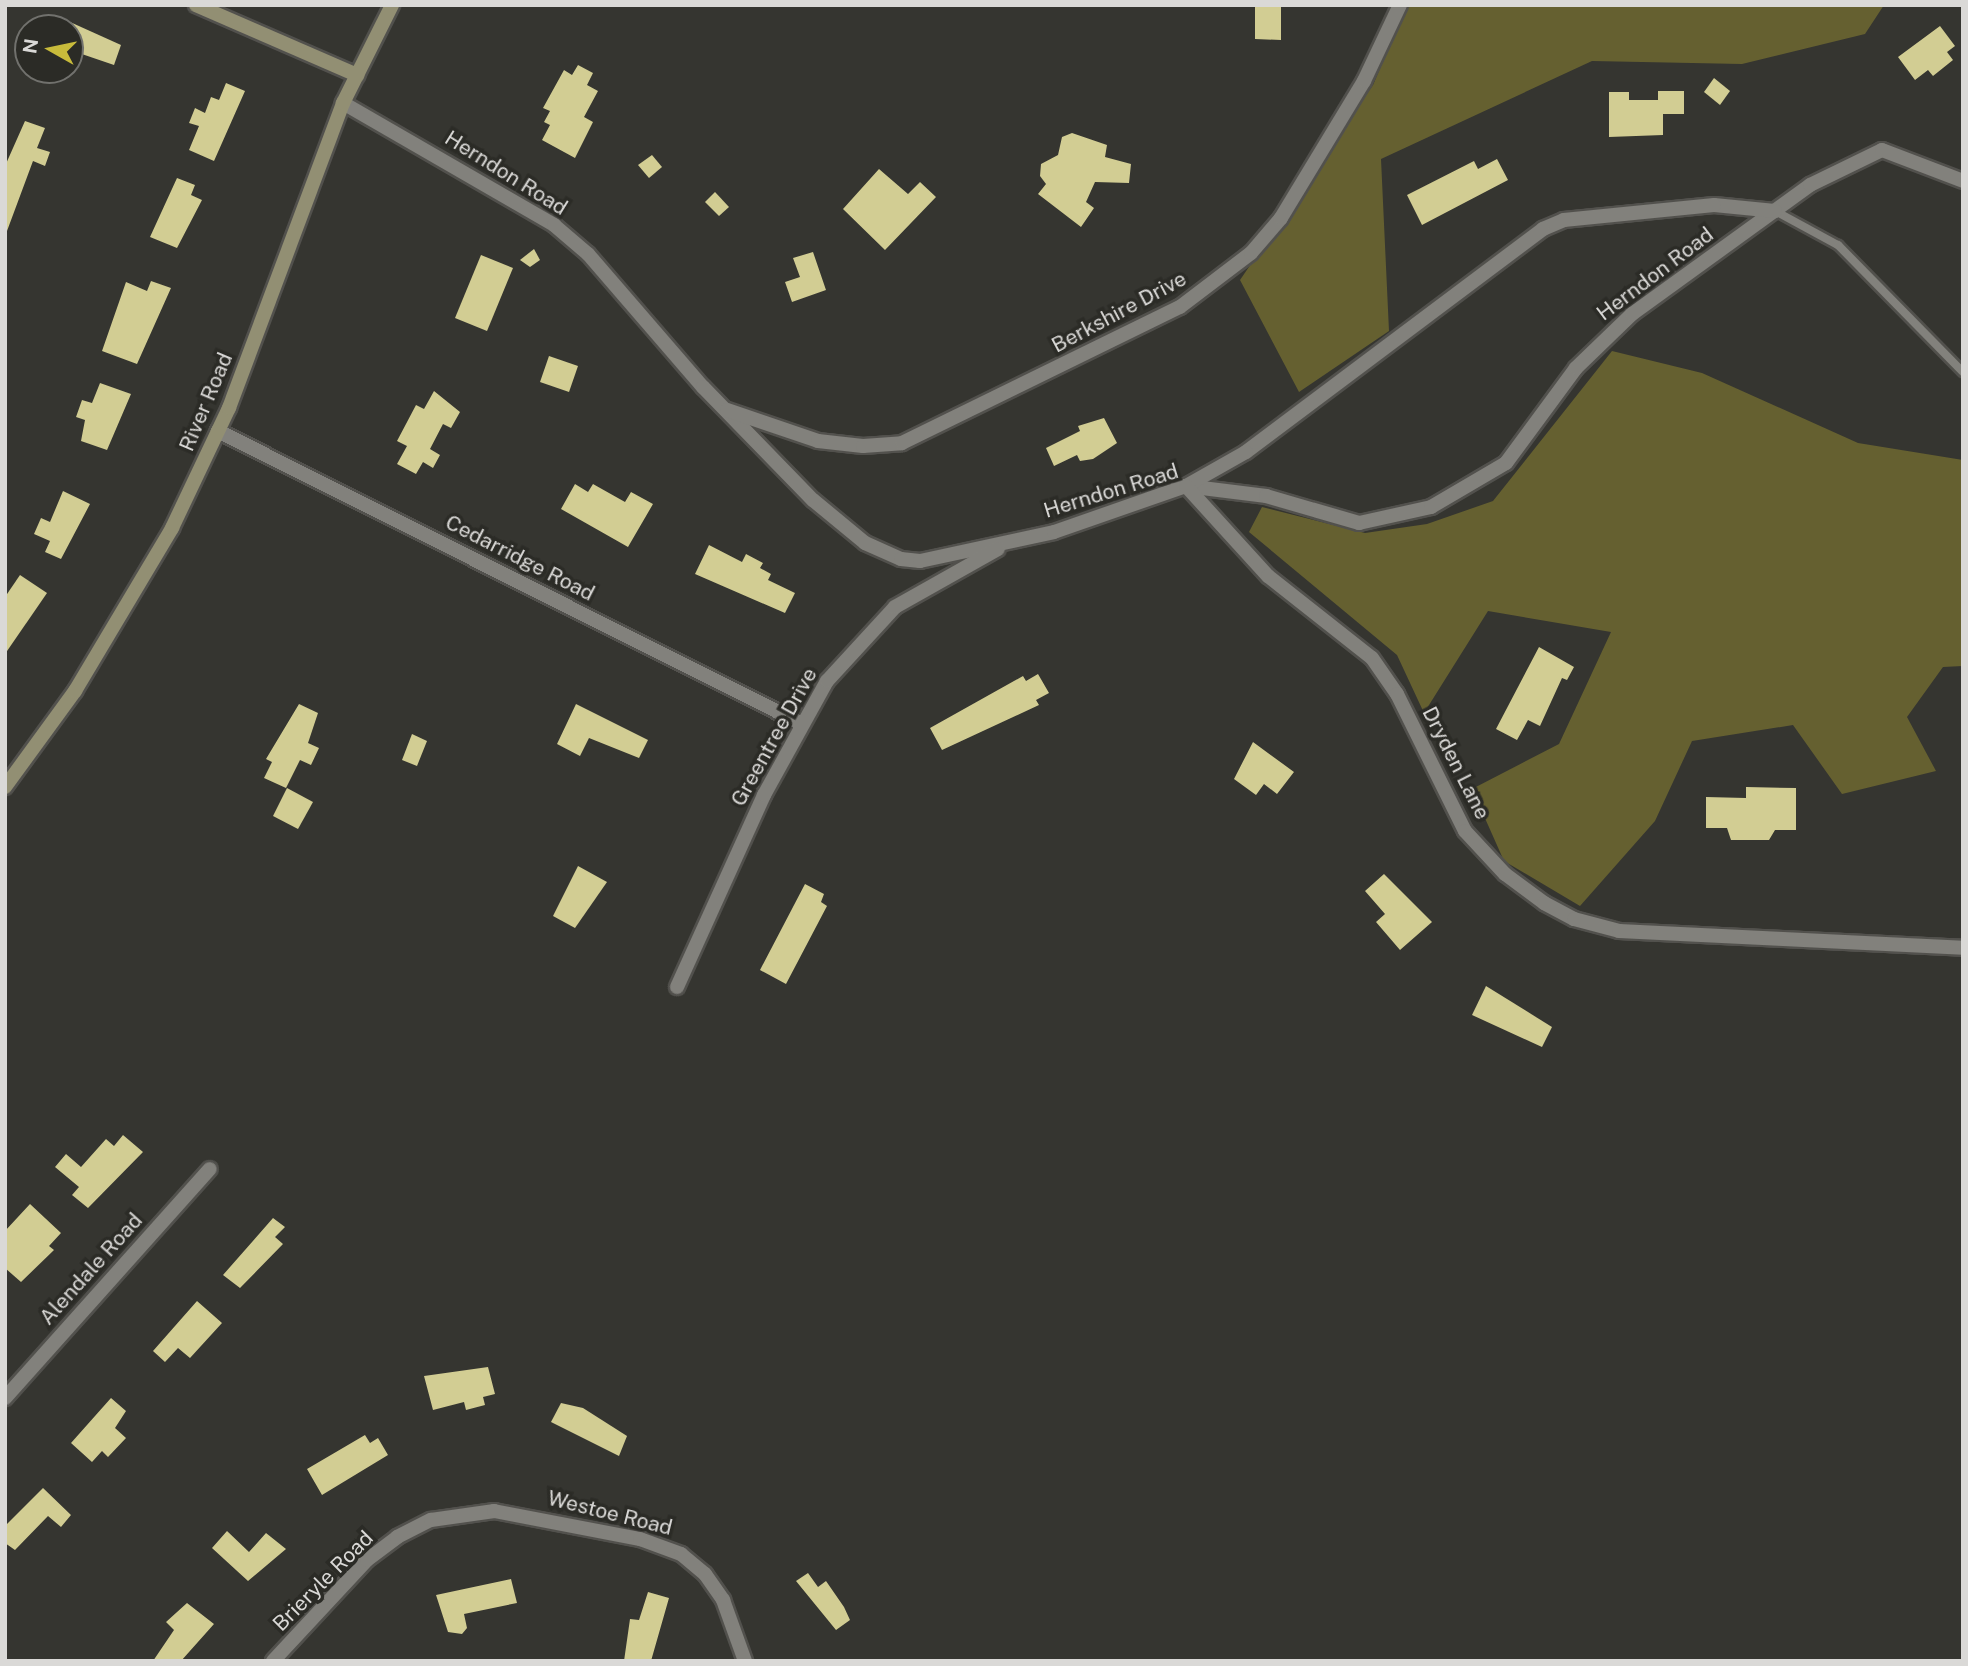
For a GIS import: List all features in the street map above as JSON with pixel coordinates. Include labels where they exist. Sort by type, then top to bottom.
[{"type":"main road","points":[[196,5],[357,75]]},
{"type":"main road","name":"River Road","points":[[5,788],[125,612],[218,431],[343,103],[392,5]]},
{"type":"street","name":"Berkshire Drive","points":[[725,410],[818,440],[872,447],[902,443],[1180,307],[1241,262],[1281,218],[1364,81],[1400,5]]},
{"type":"street","name":"Herndon Road","points":[[343,103],[554,225],[640,310],[725,410],[813,500],[886,554],[920,561],[1054,532],[1186,486],[1266,496],[1359,523],[1431,507],[1498,470],[1601,341],[1775,211],[1843,165],[1882,150],[1963,181]]},
{"type":"street","points":[[1186,486],[1246,452],[1543,229],[1564,220],[1714,205],[1775,211]]},
{"type":"street","name":"Cedarridge Road","points":[[218,431],[802,724]]},
{"type":"street","name":"Dryden Lane","points":[[1186,486],[1268,576],[1372,658],[1397,694],[1465,831],[1505,874],[1544,903],[1574,919],[1619,931],[1963,948]]},
{"type":"street","name":"Greentree Drive","points":[[677,987],[764,795],[827,681],[872,627],[904,601],[1012,541]]},
{"type":"street","name":"Alendale Road","points":[[5,1398],[210,1169]]},
{"type":"street","name":"Brieryle Road","points":[[273,1661],[366,1560],[397,1537],[453,1515],[526,1514]]},
{"type":"street","name":"Westoe Road","points":[[526,1514],[640,1539],[681,1554],[705,1574],[723,1600],[745,1661]]},
{"type":"lane","points":[[1775,211],[1838,245],[1963,372]]},
{"type":"shaded area","points":[[1407,5],[1884,5],[1865,34],[1742,64],[1592,61],[1381,159],[1389,331],[1299,392],[1240,280],[1373,85]]},
{"type":"shaded area","points":[[1612,351],[1702,373],[1858,443],[1963,460],[1963,666],[1943,667],[1907,717],[1936,771],[1842,794],[1793,725],[1692,741],[1655,821],[1580,906],[1504,861],[1472,789],[1559,744],[1611,632],[1488,611],[1424,713],[1397,655],[1249,532],[1262,507],[1365,533],[1427,524],[1493,501]]},
{"type":"building","points":[[1255,5],[1281,5],[1281,40],[1255,39]]},
{"type":"building","points":[[1940,26],[1955,46],[1947,52],[1953,60],[1933,76],[1928,70],[1915,80],[1898,57]]},
{"type":"building","points":[[84,28],[121,45],[114,65],[84,55]]},
{"type":"building","points":[[578,65],[593,73],[587,85],[598,91],[584,117],[593,122],[575,158],[542,140],[550,125],[544,122],[550,111],[543,108],[564,70],[572,75]]},
{"type":"building","points":[[1714,78],[1730,91],[1720,105],[1704,92]]},
{"type":"building","points":[[226,83],[245,91],[214,161],[189,150],[199,126],[189,123],[195,108],[205,113],[211,97],[219,100]]},
{"type":"building","points":[[1658,91],[1684,91],[1684,114],[1663,114],[1663,135],[1609,137],[1609,92],[1629,92],[1629,100],[1658,100]]},
{"type":"building","points":[[25,121],[45,128],[37,148],[50,152],[45,166],[33,161],[7,231],[5,166]]},
{"type":"building","points":[[1072,133],[1107,145],[1105,157],[1131,164],[1129,183],[1095,182],[1086,202],[1094,208],[1081,227],[1038,194],[1046,184],[1040,176],[1041,164],[1058,155],[1062,137]]},
{"type":"building","points":[[652,155],[662,167],[649,178],[638,165]]},
{"type":"building","points":[[1497,159],[1508,180],[1422,225],[1407,195],[1474,161],[1478,169]]},
{"type":"building","points":[[879,169],[908,194],[920,182],[936,197],[885,250],[843,209]]},
{"type":"building","points":[[177,178],[195,185],[191,195],[202,200],[177,248],[150,237]]},
{"type":"building","points":[[715,192],[729,207],[719,216],[705,202]]},
{"type":"building","points":[[534,249],[540,260],[530,267],[520,260]]},
{"type":"building","points":[[813,252],[826,290],[792,302],[785,282],[800,277],[793,258]]},
{"type":"building","points":[[481,255],[513,268],[487,331],[455,318]]},
{"type":"building","points":[[151,281],[171,288],[137,364],[102,351],[126,282],[147,291]]},
{"type":"building","points":[[549,356],[578,366],[569,392],[540,382]]},
{"type":"building","points":[[100,383],[131,394],[107,450],[81,441],[85,420],[76,417],[82,400],[92,403]]},
{"type":"building","points":[[434,391],[460,412],[451,428],[443,424],[430,449],[440,455],[433,468],[423,462],[416,474],[397,464],[407,446],[397,441],[416,405],[424,409]]},
{"type":"building","points":[[1104,418],[1117,443],[1093,459],[1080,461],[1077,455],[1054,466],[1046,448],[1080,431],[1078,426]]},
{"type":"building","points":[[575,484],[588,492],[593,484],[625,502],[631,492],[653,504],[628,547],[561,509]]},
{"type":"building","points":[[63,491],[90,504],[61,559],[45,552],[50,541],[34,534],[41,518],[50,522]]},
{"type":"building","points":[[709,545],[742,562],[746,554],[763,563],[760,568],[771,574],[768,580],[795,593],[785,613],[695,574]]},
{"type":"building","points":[[20,575],[47,593],[5,654],[5,597]]},
{"type":"building","points":[[1539,647],[1574,667],[1567,680],[1562,678],[1540,726],[1528,720],[1517,740],[1496,729]]},
{"type":"building","points":[[1038,674],[1049,693],[1036,700],[1039,705],[942,750],[930,728],[1023,676],[1026,681]]},
{"type":"building","points":[[299,704],[318,713],[308,743],[319,748],[311,765],[300,760],[286,788],[264,778],[272,762],[266,759]]},
{"type":"building","points":[[576,704],[648,740],[639,758],[589,738],[580,756],[557,744]]},
{"type":"building","points":[[412,734],[427,741],[417,766],[402,760]]},
{"type":"building","points":[[1253,742],[1294,772],[1277,794],[1264,784],[1256,795],[1234,779]]},
{"type":"building","points":[[1746,787],[1796,788],[1796,830],[1775,830],[1769,840],[1731,840],[1727,828],[1706,828],[1706,797],[1746,798]]},
{"type":"building","points":[[287,788],[313,802],[298,829],[273,816]]},
{"type":"building","points":[[578,866],[607,882],[575,928],[553,916]]},
{"type":"building","points":[[1384,874],[1432,922],[1400,950],[1376,922],[1385,914],[1365,891]]},
{"type":"building","points":[[805,884],[824,894],[821,902],[827,906],[786,984],[760,970]]},
{"type":"building","points":[[1486,986],[1552,1027],[1542,1047],[1472,1015]]},
{"type":"building","points":[[123,1135],[143,1152],[88,1208],[72,1195],[79,1187],[55,1167],[66,1154],[81,1167],[106,1139],[114,1146]]},
{"type":"building","points":[[30,1204],[61,1233],[49,1246],[54,1250],[21,1282],[5,1268],[5,1231]]},
{"type":"building","points":[[273,1218],[285,1227],[275,1237],[283,1244],[240,1288],[223,1275]]},
{"type":"building","points":[[197,1301],[222,1323],[190,1358],[178,1348],[165,1362],[153,1351]]},
{"type":"building","points":[[488,1367],[495,1394],[483,1397],[485,1405],[466,1410],[464,1402],[433,1410],[424,1376]]},
{"type":"building","points":[[111,1398],[126,1411],[115,1428],[126,1438],[108,1457],[102,1451],[92,1462],[71,1443]]},
{"type":"building","points":[[561,1403],[583,1408],[627,1436],[619,1456],[551,1422]]},
{"type":"building","points":[[365,1435],[370,1443],[378,1438],[388,1455],[322,1495],[307,1469]]},
{"type":"building","points":[[43,1488],[71,1515],[61,1527],[48,1516],[15,1550],[5,1543],[5,1526]]},
{"type":"building","points":[[227,1531],[249,1552],[266,1533],[286,1549],[248,1581],[212,1548]]},
{"type":"building","points":[[808,1573],[818,1587],[826,1581],[844,1607],[850,1620],[836,1630],[796,1581]]},
{"type":"building","points":[[511,1579],[517,1603],[464,1614],[467,1628],[462,1634],[448,1632],[436,1595]]},
{"type":"building","points":[[648,1592],[669,1598],[651,1661],[624,1661],[630,1619],[639,1620]]},
{"type":"building","points":[[187,1603],[214,1624],[181,1661],[153,1661],[174,1630],[166,1622]]}]
